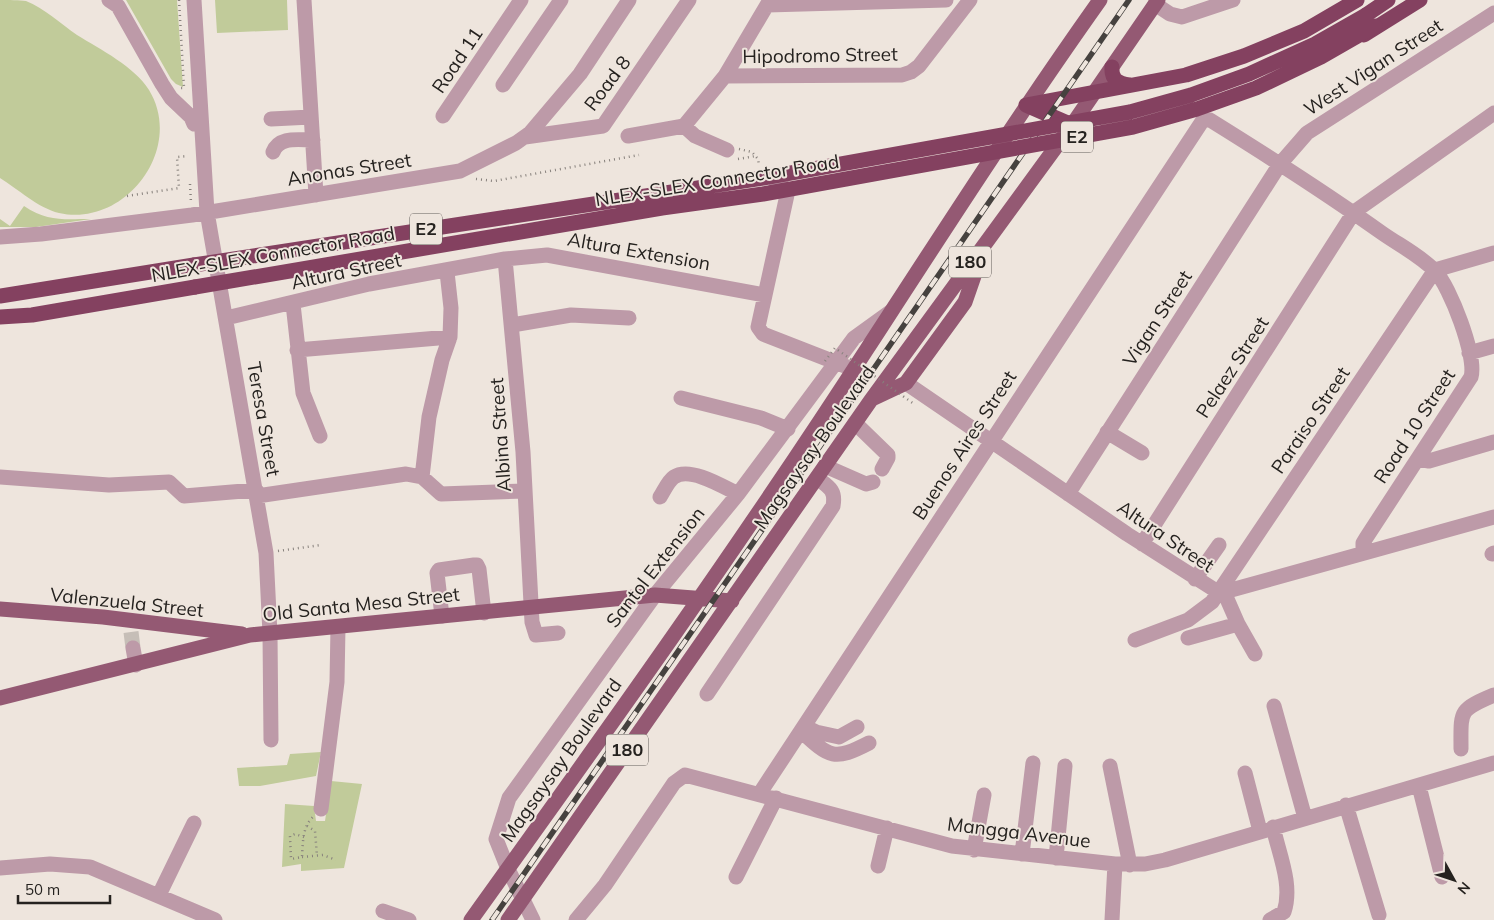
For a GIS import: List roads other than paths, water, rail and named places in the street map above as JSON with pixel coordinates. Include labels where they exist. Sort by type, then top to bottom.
[{"type":"highway","points":[[1026,104],[1186,75],[1244,56],[1304,31],[1357,0]]},
{"type":"highway","name":"NLEX-SLEX Connector Road","points":[[0,296],[782,174],[1138,110],[1191,95],[1249,74],[1315,44],[1388,0]]},
{"type":"highway","name":"NLEX-SLEX Connector Road","points":[[0,317],[32,315],[115,302],[662,208],[763,194],[1133,127],[1197,109],[1256,88],[1321,56],[1374,26],[1414,0]]},
{"type":"highway","points":[[1005,136],[1195,101],[1256,85],[1318,62],[1420,0]]},
{"type":"highway","points":[[1112,67],[1111,75],[1115,80],[1129,86]]},
{"type":"highway","points":[[1026,104],[1072,125]]},
{"type":"main road","name":"Magsaysay Boulevard","points":[[471,920],[701,597],[853,370],[1026,104],[1100,0]]},
{"type":"main road","name":"Magsaysay Boulevard","points":[[508,920],[871,400],[987,238],[1072,125],[1156,2]]},
{"type":"main road","points":[[871,400],[906,383],[965,302],[987,238]]},
{"type":"main road","name":"Old Santa Mesa Street","points":[[0,698],[250,635],[655,595],[701,597],[732,601]]},
{"type":"main road","name":"Valenzuela Street","points":[[0,609],[103,617],[130,627],[194,628],[250,635]]},
{"type":"main road","points":[[194,628],[199,639],[194,649]]},
{"type":"street","points":[[110,0],[118,6],[167,91],[185,110],[194,124]]},
{"type":"street","points":[[186,0],[201,207]]},
{"type":"street","points":[[194,0],[201,207]]},
{"type":"street","points":[[304,0],[316,189]]},
{"type":"street","name":"Road 11","points":[[444,116],[521,0]]},
{"type":"street","points":[[503,85],[561,0]]},
{"type":"street","name":"Anonas Street","points":[[0,237],[42,234],[316,189],[460,171],[525,137],[539,124],[580,74],[629,0]]},
{"type":"street","name":"Road 8","points":[[525,137],[603,126],[608,122],[689,0]]},
{"type":"street","name":"Hipodromo Street","points":[[684,126],[725,76],[769,3],[946,0]]},
{"type":"street","name":"Hipodromo Street","points":[[725,76],[902,75],[912,72],[919,66],[970,0]]},
{"type":"street","points":[[1156,2],[1170,14],[1182,17],[1233,0]]},
{"type":"street","name":"West Vigan Street","points":[[1280,164],[1307,133],[1494,13]]},
{"type":"street","points":[[1354,212],[1494,113]]},
{"type":"street","points":[[271,119],[311,117]]},
{"type":"street","name":"Road 10 Street","points":[[1203,120],[1210,120],[1354,212],[1435,270],[1453,299],[1469,353],[1472,367],[1471,377],[1366,538],[1363,543],[1363,553]]},
{"type":"street","name":"Buenos Aires Street","points":[[760,794],[990,441],[1203,120]]},
{"type":"street","points":[[628,136],[684,126],[695,136],[730,155]]},
{"type":"street","points":[[273,152],[275,146],[284,140],[313,140]]},
{"type":"street","name":"Vigan Street","points":[[1068,494],[1280,164]]},
{"type":"street","points":[[524,231],[612,217],[630,217],[782,186],[786,189],[786,195],[758,327],[759,331],[853,370]]},
{"type":"street","name":"Teresa Street","points":[[201,207],[226,318],[266,553],[270,634],[271,740]]},
{"type":"street","name":"Pelaez Street","points":[[1142,544],[1354,212]]},
{"type":"street","points":[[1435,270],[1494,253]]},
{"type":"street","name":"Altura Extension","points":[[505,260],[547,255],[765,295]]},
{"type":"street","name":"Altura Street","points":[[226,318],[293,304],[369,284],[447,272],[505,260]]},
{"type":"street","name":"Albina Street","points":[[505,260],[525,491],[534,633],[542,635],[558,633]]},
{"type":"street","name":"Paraiso Street","points":[[1135,640],[1196,616],[1221,592],[1435,270]]},
{"type":"street","points":[[422,477],[429,417],[442,360],[450,337],[452,308],[447,272]]},
{"type":"street","points":[[293,304],[303,393],[320,436]]},
{"type":"street","name":"Santol Extension","points":[[533,920],[508,869],[496,839],[509,798],[655,595],[738,494],[788,429],[831,362],[854,338],[890,312]]},
{"type":"street","points":[[512,325],[571,315],[629,318]]},
{"type":"street","points":[[297,350],[450,337]]},
{"type":"street","points":[[1469,353],[1494,346]]},
{"type":"street","name":"Altura Street","points":[[906,383],[1142,544],[1195,579],[1221,592],[1494,517]]},
{"type":"street","points":[[681,398],[761,418],[788,429]]},
{"type":"street","points":[[856,422],[888,455],[882,469]]},
{"type":"street","points":[[1107,432],[1142,453]]},
{"type":"street","points":[[1418,459],[1429,461],[1494,442]]},
{"type":"street","points":[[821,472],[866,484],[873,482]]},
{"type":"street","points":[[707,694],[833,506],[832,488],[821,472]]},
{"type":"street","points":[[0,477],[109,486],[169,482],[184,496],[256,493],[406,474],[422,477],[441,494],[525,491]]},
{"type":"street","points":[[660,497],[673,478],[685,474],[711,480],[738,494]]},
{"type":"street","points":[[1195,579],[1219,545]]},
{"type":"street","points":[[442,616],[439,570],[474,565],[478,566],[479,569],[484,613]]},
{"type":"street","points":[[1221,592],[1255,654]]},
{"type":"street","points":[[1188,638],[1238,624]]},
{"type":"street","points":[[321,809],[338,682],[338,626]]},
{"type":"street","points":[[133,648],[136,665]]},
{"type":"street","points":[[1461,749],[1461,718],[1464,712],[1472,704],[1494,695]]},
{"type":"street","points":[[1274,706],[1305,818]]},
{"type":"street","points":[[803,728],[839,737],[858,727]]},
{"type":"street","points":[[803,728],[822,748],[838,755],[845,755],[869,743]]},
{"type":"street","points":[[1022,854],[1033,763]]},
{"type":"street","name":"Mangga Avenue","points":[[576,920],[605,884],[681,776],[690,775],[952,846],[974,850],[1123,864],[1164,860],[1494,763]]},
{"type":"street","points":[[1056,858],[1065,766]]},
{"type":"street","points":[[1110,766],[1123,864],[1112,920]]},
{"type":"street","points":[[1245,774],[1288,890],[1288,901],[1284,912],[1270,920]]},
{"type":"street","points":[[1419,786],[1442,877]]},
{"type":"street","points":[[974,850],[984,795]]},
{"type":"street","points":[[736,877],[776,798]]},
{"type":"street","points":[[1346,805],[1380,915]]},
{"type":"street","points":[[159,895],[194,823]]},
{"type":"street","points":[[878,866],[887,828]]},
{"type":"street","points":[[0,868],[50,864],[90,867],[215,920]]},
{"type":"street","points":[[383,911],[409,920]]},
{"type":"tunnel","points":[[131,632],[133,648]]},
{"type":"railway","points":[[492,920],[1129,0]]}]
